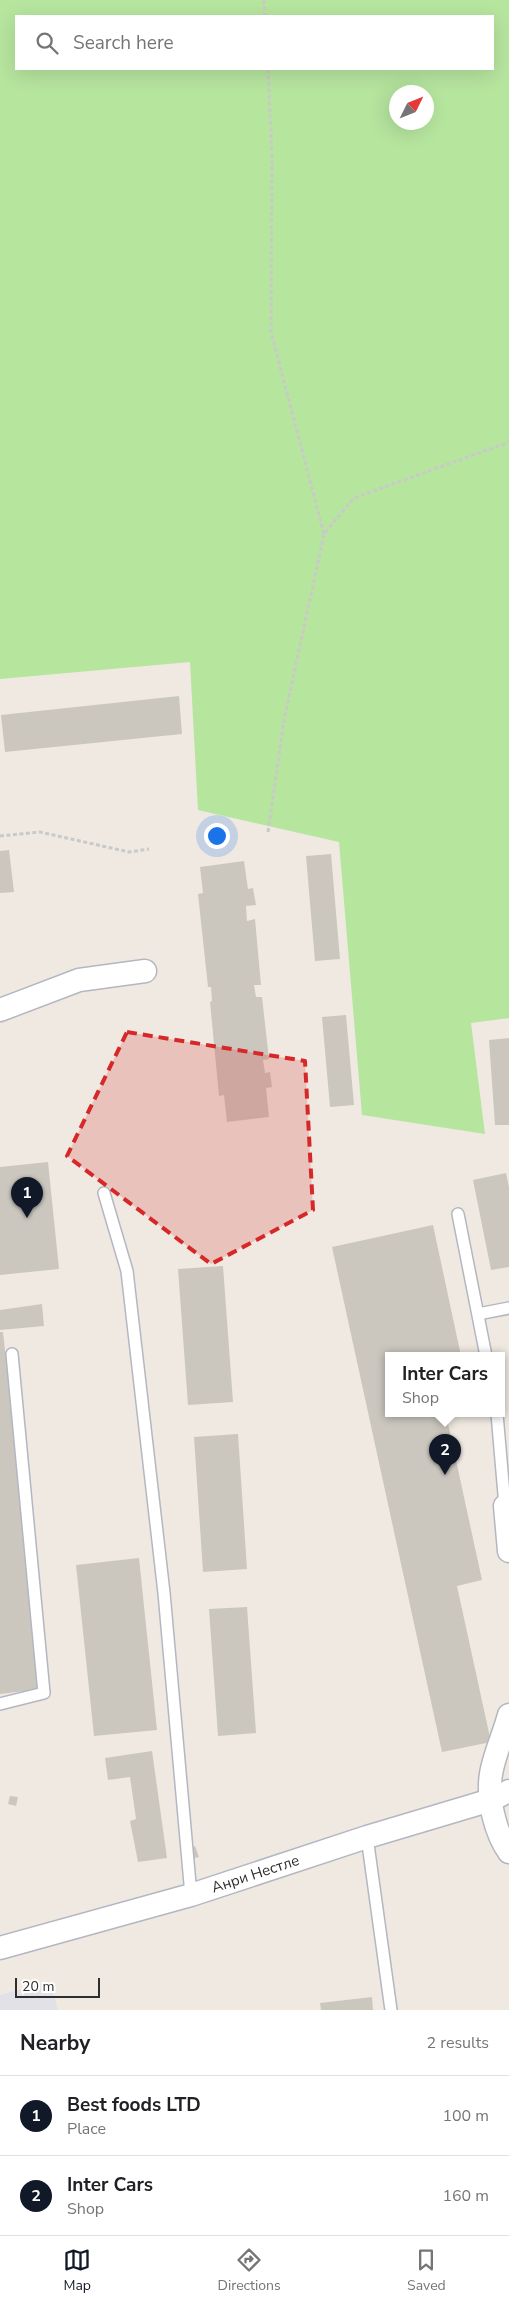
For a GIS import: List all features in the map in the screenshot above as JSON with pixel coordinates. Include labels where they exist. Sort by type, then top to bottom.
[{"type":"street","points":[[0,1010],[79,980],[145,971]]},
{"type":"street","points":[[507,1506],[509,1551]]},
{"type":"street","points":[[509,1715],[491,1773],[500,1795],[498,1829],[503,1844],[509,1852]]},
{"type":"street","name":"Анри Нестле","points":[[0,1948],[191,1895],[500,1795]]},
{"type":"lane","points":[[104,1193],[127,1271],[164,1593],[191,1895]]},
{"type":"lane","points":[[458,1214],[485,1352]]},
{"type":"lane","points":[[478,1314],[509,1308]]},
{"type":"lane","points":[[0,1704],[44,1693],[12,1354]]},
{"type":"lane","points":[[497,1417],[507,1506]]},
{"type":"lane","points":[[367,1837],[391,2010]]},
{"type":"path","points":[[264,0],[265,15]]},
{"type":"path","points":[[268,70],[272,157],[270,332],[324,534],[284,720],[268,832]]},
{"type":"path","points":[[324,534],[354,498],[509,442]]},
{"type":"path","points":[[0,836],[40,832],[129,852],[149,849]]},
{"type":"highlighted area","points":[[127,1032],[305,1061],[313,1210],[211,1264],[67,1156]]},
{"type":"shaded area","points":[[50,1981],[58,2010],[0,2010],[0,1995]]},
{"type":"green space","points":[[0,0],[509,0],[509,1018],[471,1023],[485,1134],[362,1115],[339,842],[198,810],[190,662],[0,679]]},
{"type":"building","points":[[179,696],[182,734],[5,752],[1,715]]},
{"type":"building","points":[[9,850],[14,892],[0,893],[0,851]]},
{"type":"building","points":[[331,854],[340,959],[315,961],[306,856]]},
{"type":"building","points":[[244,861],[248,889],[253,888],[256,905],[246,906],[247,921],[255,919],[261,985],[254,985],[256,997],[262,997],[269,1059],[263,1060],[265,1073],[270,1072],[272,1087],[266,1088],[269,1117],[227,1122],[224,1095],[219,1096],[210,1002],[212,1001],[211,987],[208,987],[198,894],[203,893],[200,867]]},
{"type":"building","points":[[346,1015],[354,1105],[330,1107],[322,1017]]},
{"type":"building","points":[[509,1038],[509,1125],[495,1125],[489,1040]]},
{"type":"building","points":[[48,1162],[59,1269],[0,1275],[0,1167]]},
{"type":"building","points":[[506,1173],[509,1187],[509,1267],[491,1270],[473,1180]]},
{"type":"building","points":[[433,1225],[460,1352],[385,1352],[385,1417],[447,1417],[482,1580],[457,1586],[491,1742],[442,1752],[332,1247]]},
{"type":"building","points":[[223,1266],[233,1402],[188,1405],[178,1269]]},
{"type":"building","points":[[42,1304],[44,1326],[0,1330],[0,1310]]},
{"type":"building","points":[[0,1332],[3,1332],[42,1689],[0,1694]]},
{"type":"building","points":[[238,1434],[247,1569],[203,1572],[194,1437]]},
{"type":"building","points":[[139,1558],[157,1730],[94,1736],[76,1565]]},
{"type":"building","points":[[247,1607],[256,1733],[218,1736],[209,1609]]},
{"type":"building","points":[[152,1751],[167,1858],[138,1862],[130,1821],[136,1819],[130,1777],[108,1780],[105,1758]]},
{"type":"building","points":[[10,1796],[18,1797],[16,1806],[8,1804]]},
{"type":"building","points":[[195,1846],[199,1857],[189,1859],[186,1849]]},
{"type":"building","points":[[372,1997],[373,2010],[321,2010],[320,2003]]},
{"type":"place","name":"Best foods LTD","points":[[27,1218]]},
{"type":"place","name":"Inter Cars","points":[[445,1475]]}]
